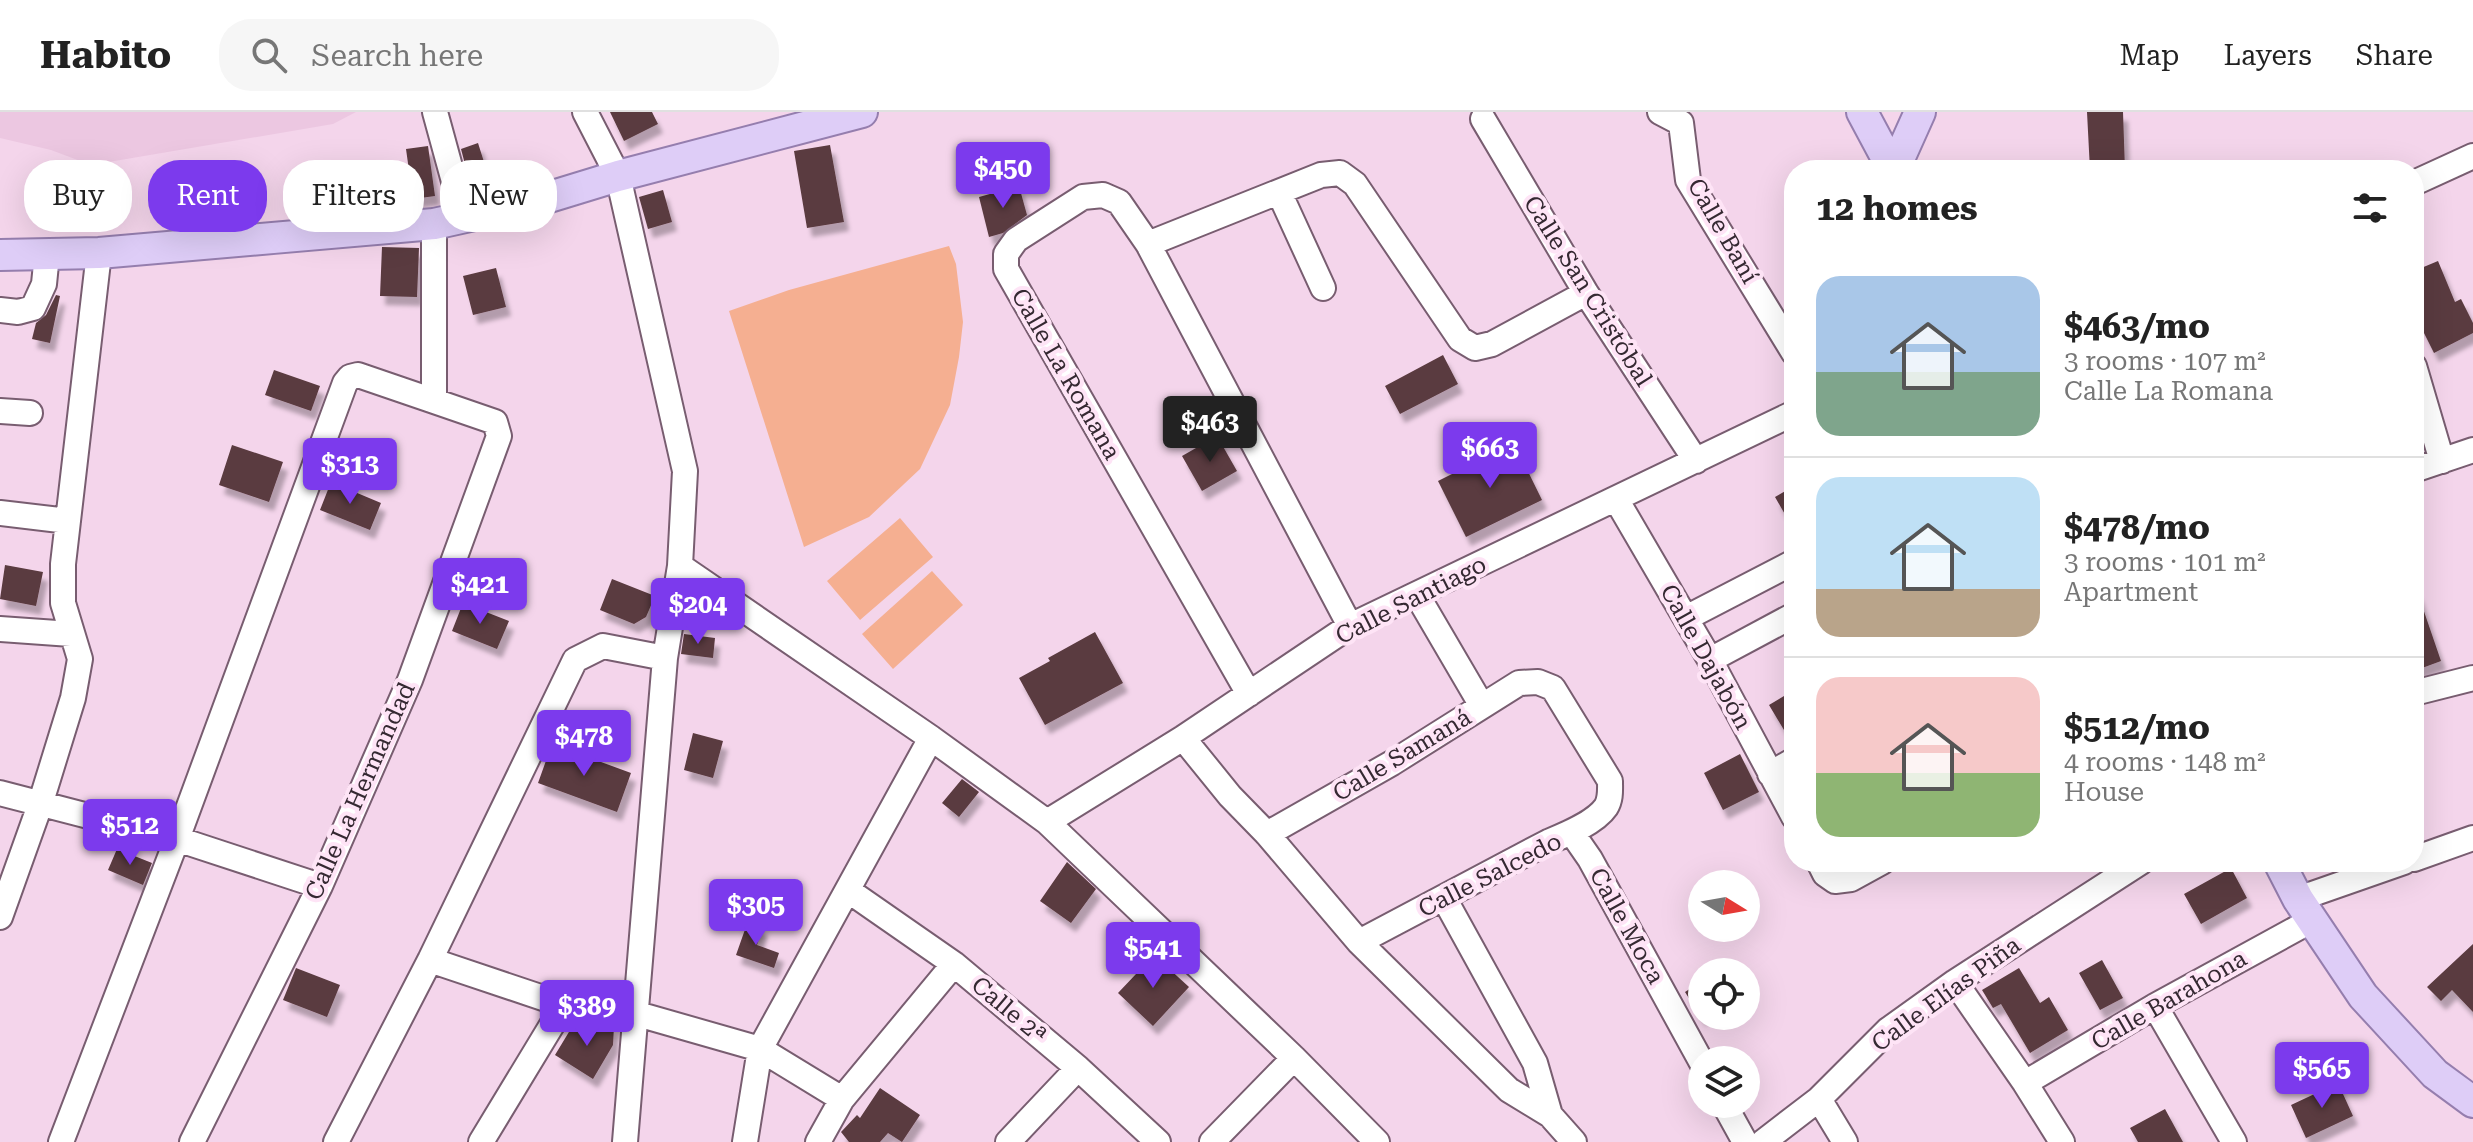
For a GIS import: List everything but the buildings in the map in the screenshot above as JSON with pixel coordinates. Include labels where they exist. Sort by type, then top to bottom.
[{"type":"main road","points":[[557,195],[862,112]]},
{"type":"main road","points":[[1862,112],[1888,160]]},
{"type":"main road","points":[[1898,160],[1920,112]]},
{"type":"main road","points":[[0,255],[99,253],[440,223]]},
{"type":"main road","points":[[2285,872],[2363,996],[2435,1074],[2473,1102]]},
{"type":"street","points":[[435,112],[448,160]]},
{"type":"street","points":[[585,112],[618,176],[685,471],[680,566],[665,658],[625,1142]]},
{"type":"street","name":"Calle Baní","points":[[1660,112],[1681,123],[1688,180],[1784,337]]},
{"type":"street","name":"Calle San Cristóbal","points":[[1483,119],[1586,293],[1696,461]]},
{"type":"street","points":[[2424,178],[2473,156]]},
{"type":"street","points":[[1148,244],[1321,175],[1340,173],[1355,184],[1460,339],[1475,348],[1492,344],[1586,293]]},
{"type":"street","points":[[1279,192],[1323,288]]},
{"type":"street","name":"Calle La Romana","points":[[1249,694],[1006,269],[1006,254],[1016,240],[1083,197],[1103,195],[1119,202],[1148,244],[1350,626]]},
{"type":"street","points":[[61,1142],[177,839],[345,383],[350,377],[358,375],[434,401],[434,224]]},
{"type":"street","points":[[0,917],[40,805],[76,685],[80,659],[63,603],[63,564],[99,253]]},
{"type":"street","points":[[0,310],[18,312],[33,308],[44,284],[47,254]]},
{"type":"street","points":[[2424,400],[2442,461]]},
{"type":"street","name":"Calle La Hermandad","points":[[192,1142],[320,886],[410,680],[499,436],[495,422],[434,401]]},
{"type":"street","points":[[0,411],[30,413]]},
{"type":"street","name":"Calle Santiago","points":[[1047,822],[1183,738],[1350,626],[1784,418]]},
{"type":"street","points":[[2424,467],[2473,450]]},
{"type":"street","name":"Calle Dajabón","points":[[1616,499],[1710,660],[1784,799]]},
{"type":"street","points":[[0,513],[68,521]]},
{"type":"street","points":[[680,566],[931,738],[1047,822],[1294,1058],[1377,1142]]},
{"type":"street","points":[[1686,618],[1784,567]]},
{"type":"street","points":[[1417,595],[1482,706]]},
{"type":"street","points":[[1710,660],[1784,620]]},
{"type":"street","points":[[0,629],[71,634]]},
{"type":"street","points":[[336,1142],[430,960],[575,660],[603,646],[665,658]]},
{"type":"street","points":[[2424,690],[2473,678]]},
{"type":"street","name":"Calle Samaná","points":[[1267,834],[1392,763],[1519,683],[1538,682],[1553,688],[1610,781],[1610,796]]},
{"type":"street","points":[[745,1142],[760,1049],[931,738]]},
{"type":"street","points":[[1183,738],[1359,942],[1509,1090],[1550,1115],[1574,1142]]},
{"type":"street","points":[[1770,774],[1784,766]]},
{"type":"street","points":[[0,793],[177,839],[320,886]]},
{"type":"street","name":"Calle Salcedo","points":[[1359,942],[1548,842],[1572,833],[1605,809],[1610,796]]},
{"type":"street","name":"Calle Moca","points":[[1572,833],[1590,859],[1693,1046]]},
{"type":"street","points":[[2424,855],[2473,838]]},
{"type":"street","points":[[1824,872],[1835,881],[1851,879],[1864,872]]},
{"type":"street","name":"Calle Elías Piña","points":[[1763,1142],[1819,1099],[1888,1030],[1955,982],[2126,872]]},
{"type":"street","name":"Calle Barahona","points":[[2025,1083],[2155,1006],[2306,909],[2383,872]]},
{"type":"street","name":"Calle 2ª","points":[[849,891],[954,964],[1078,1068],[1158,1142]]},
{"type":"street","points":[[1444,898],[1535,1063],[1550,1115]]},
{"type":"street","points":[[430,960],[564,1005],[634,1013],[760,1049],[842,1099]]},
{"type":"street","points":[[818,1142],[842,1099],[954,964]]},
{"type":"street","points":[[1955,982],[2062,1142]]},
{"type":"street","points":[[481,1142],[564,1005]]},
{"type":"street","points":[[2155,1006],[2234,1142]]},
{"type":"street","points":[[1212,1142],[1294,1058]]},
{"type":"street","points":[[1008,1142],[1078,1068]]},
{"type":"street","points":[[1819,1099],[1845,1142]]},
{"type":"street","points":[[1732,1118],[1745,1142]]},
{"type":"shaded area","points":[[0,112],[356,112],[333,124],[121,160],[78,160],[0,138]]},
{"type":"shaded area","points":[[949,246],[956,264],[963,322],[959,357],[950,405],[920,469],[869,517],[804,547],[729,311],[789,290]]},
{"type":"shaded area","points":[[900,518],[933,557],[860,620],[827,581]]},
{"type":"shaded area","points":[[932,571],[963,605],[893,669],[862,634]]}]
